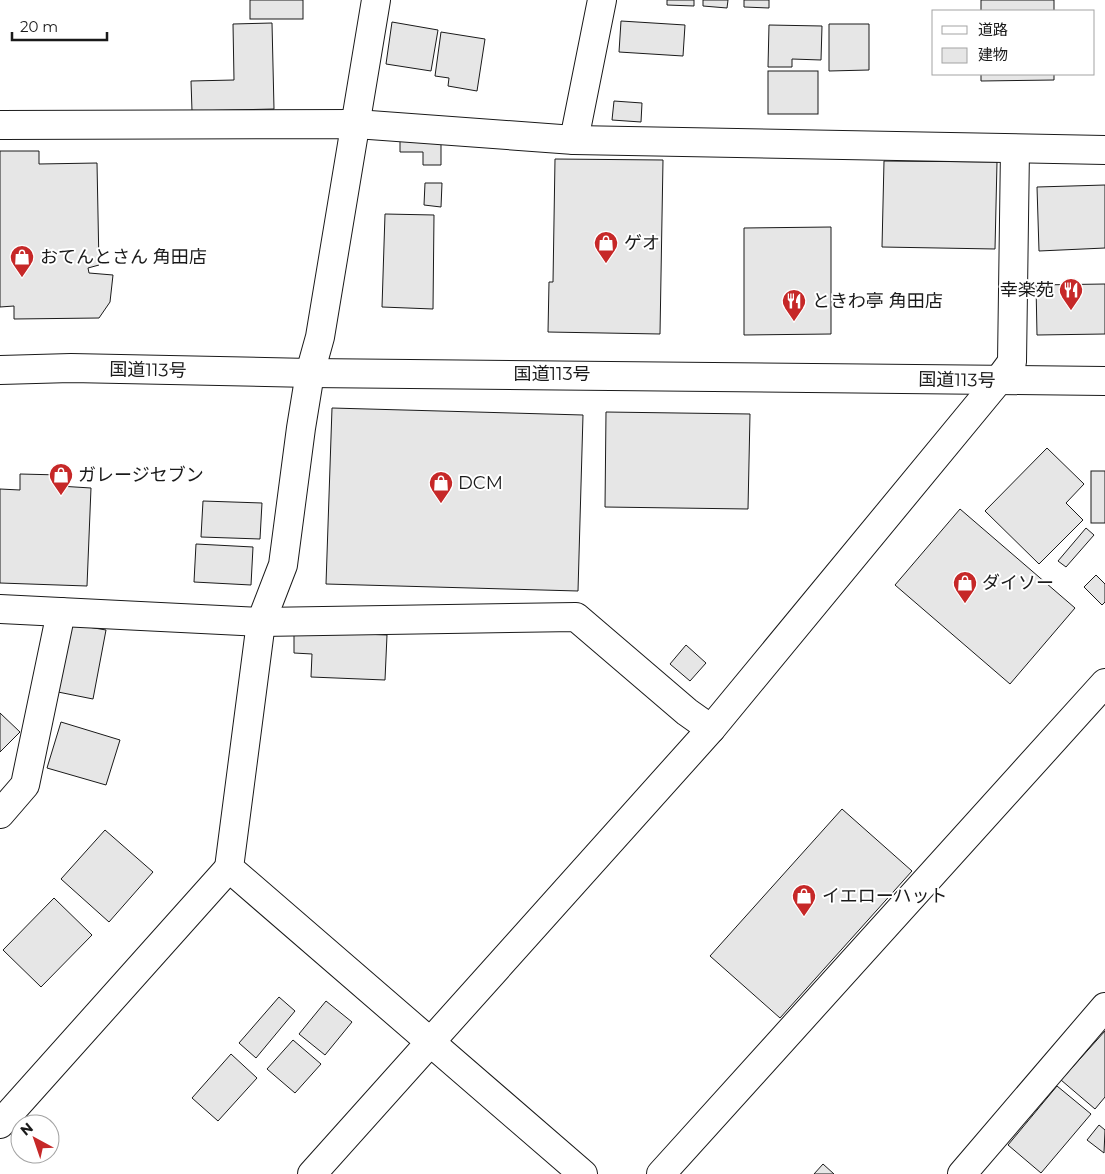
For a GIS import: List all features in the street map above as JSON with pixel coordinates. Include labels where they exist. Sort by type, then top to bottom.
[{"type":"main road","points":[[0,1124],[228,868],[261,622],[283,565],[310,372],[320,337],[376,0]]},
{"type":"main road","points":[[574,140],[602,0]]},
{"type":"main road","points":[[0,125],[356,124],[574,140],[1105,150]]},
{"type":"main road","points":[[312,1174],[710,729],[1012,362],[1015,149]]},
{"type":"main road","name":"国道113号","points":[[0,370],[71,368],[1105,381]]},
{"type":"main road","points":[[0,609],[261,622],[576,617],[686,712],[710,729]]},
{"type":"main road","points":[[0,814],[25,785],[61,612]]},
{"type":"main road","points":[[661,1174],[1100,700]]},
{"type":"main road","points":[[228,868],[583,1174]]},
{"type":"main road","points":[[962,1174],[1105,1007]]},
{"type":"building","points":[[250,0],[303,0],[303,19],[250,19]]},
{"type":"building","points":[[667,0],[694,0],[694,6],[667,5]]},
{"type":"building","points":[[703,0],[728,0],[727,8],[703,6]]},
{"type":"building","points":[[744,0],[769,0],[769,8],[744,7]]},
{"type":"building","points":[[981,0],[1054,0],[1054,10],[981,10]]},
{"type":"building","points":[[621,21],[685,25],[683,56],[619,52]]},
{"type":"building","points":[[392,22],[438,30],[431,71],[386,64]]},
{"type":"building","points":[[272,23],[274,109],[192,111],[191,81],[234,80],[233,24]]},
{"type":"building","points":[[829,24],[869,24],[869,70],[829,71]]},
{"type":"building","points":[[769,25],[822,26],[821,60],[792,59],[792,67],[768,67]]},
{"type":"building","points":[[441,32],[485,39],[477,91],[448,86],[449,78],[435,76]]},
{"type":"building","points":[[768,71],[818,71],[818,114],[768,114]]},
{"type":"building","points":[[981,75],[1054,75],[1054,80],[981,81]]},
{"type":"building","points":[[614,101],[642,103],[641,122],[612,120]]},
{"type":"building","points":[[400,140],[441,140],[441,165],[423,165],[423,152],[400,152]]},
{"type":"building","points":[[0,151],[39,151],[39,164],[97,163],[99,265],[88,268],[89,273],[113,275],[110,302],[99,318],[14,319],[14,306],[0,307]]},
{"type":"building","points":[[555,159],[663,160],[660,334],[548,332],[549,282],[553,282]]},
{"type":"building","points":[[884,161],[997,162],[995,249],[882,247]]},
{"type":"building","points":[[425,183],[442,183],[441,207],[424,205]]},
{"type":"building","points":[[1105,185],[1105,248],[1039,251],[1037,187]]},
{"type":"building","points":[[385,214],[434,215],[433,309],[382,307]]},
{"type":"building","points":[[831,227],[831,334],[744,335],[744,228]]},
{"type":"building","points":[[1105,284],[1105,334],[1037,335],[1036,285]]},
{"type":"building","points":[[332,408],[583,415],[578,591],[326,584]]},
{"type":"building","points":[[606,412],[750,414],[748,509],[605,507]]},
{"type":"building","points":[[1047,448],[1084,484],[1066,503],[1083,520],[1039,564],[985,511]]},
{"type":"building","points":[[1091,471],[1105,471],[1105,523],[1091,523]]},
{"type":"building","points":[[20,474],[60,475],[59,486],[91,488],[87,586],[0,583],[0,489],[20,490]]},
{"type":"building","points":[[203,501],[262,503],[260,539],[201,537]]},
{"type":"building","points":[[960,509],[1075,608],[1010,684],[895,585]]},
{"type":"building","points":[[1086,528],[1094,535],[1066,567],[1058,561]]},
{"type":"building","points":[[196,544],[253,547],[251,585],[194,582]]},
{"type":"building","points":[[1096,575],[1105,584],[1105,602],[1102,605],[1084,587]]},
{"type":"building","points":[[65,623],[106,630],[93,699],[53,691]]},
{"type":"building","points":[[294,631],[387,635],[385,680],[311,677],[312,654],[294,653]]},
{"type":"building","points":[[686,645],[706,663],[690,681],[670,664]]},
{"type":"building","points":[[0,713],[20,732],[0,752]]},
{"type":"building","points":[[61,722],[120,740],[106,785],[47,768]]},
{"type":"building","points":[[842,809],[912,871],[780,1018],[710,956]]},
{"type":"building","points":[[105,830],[153,872],[109,922],[61,879]]},
{"type":"building","points":[[54,898],[92,935],[41,987],[3,950]]},
{"type":"building","points":[[279,997],[295,1011],[256,1058],[239,1043]]},
{"type":"building","points":[[326,1001],[352,1022],[325,1055],[299,1034]]},
{"type":"building","points":[[1105,1031],[1105,1097],[1095,1109],[1061,1080]]},
{"type":"building","points":[[293,1040],[321,1064],[295,1093],[267,1069]]},
{"type":"building","points":[[231,1054],[257,1078],[218,1121],[192,1098]]},
{"type":"building","points":[[1057,1086],[1091,1114],[1041,1173],[1008,1145]]},
{"type":"building","points":[[1099,1125],[1105,1130],[1104,1153],[1087,1140]]},
{"type":"building","points":[[823,1164],[834,1174],[814,1174]]},
{"type":"place","name":"ゲオ","points":[[606,264]]},
{"type":"place","name":"おてんとさん 角田店","points":[[22,278]]},
{"type":"place","name":"幸楽苑","points":[[1071,311]]},
{"type":"place","name":"ときわ亭 角田店","points":[[794,322]]},
{"type":"place","name":"ガレージセブン","points":[[61,496]]},
{"type":"place","name":"DCM","points":[[441,504]]},
{"type":"place","name":"ダイソー","points":[[965,604]]},
{"type":"place","name":"イエローハット","points":[[804,917]]}]
